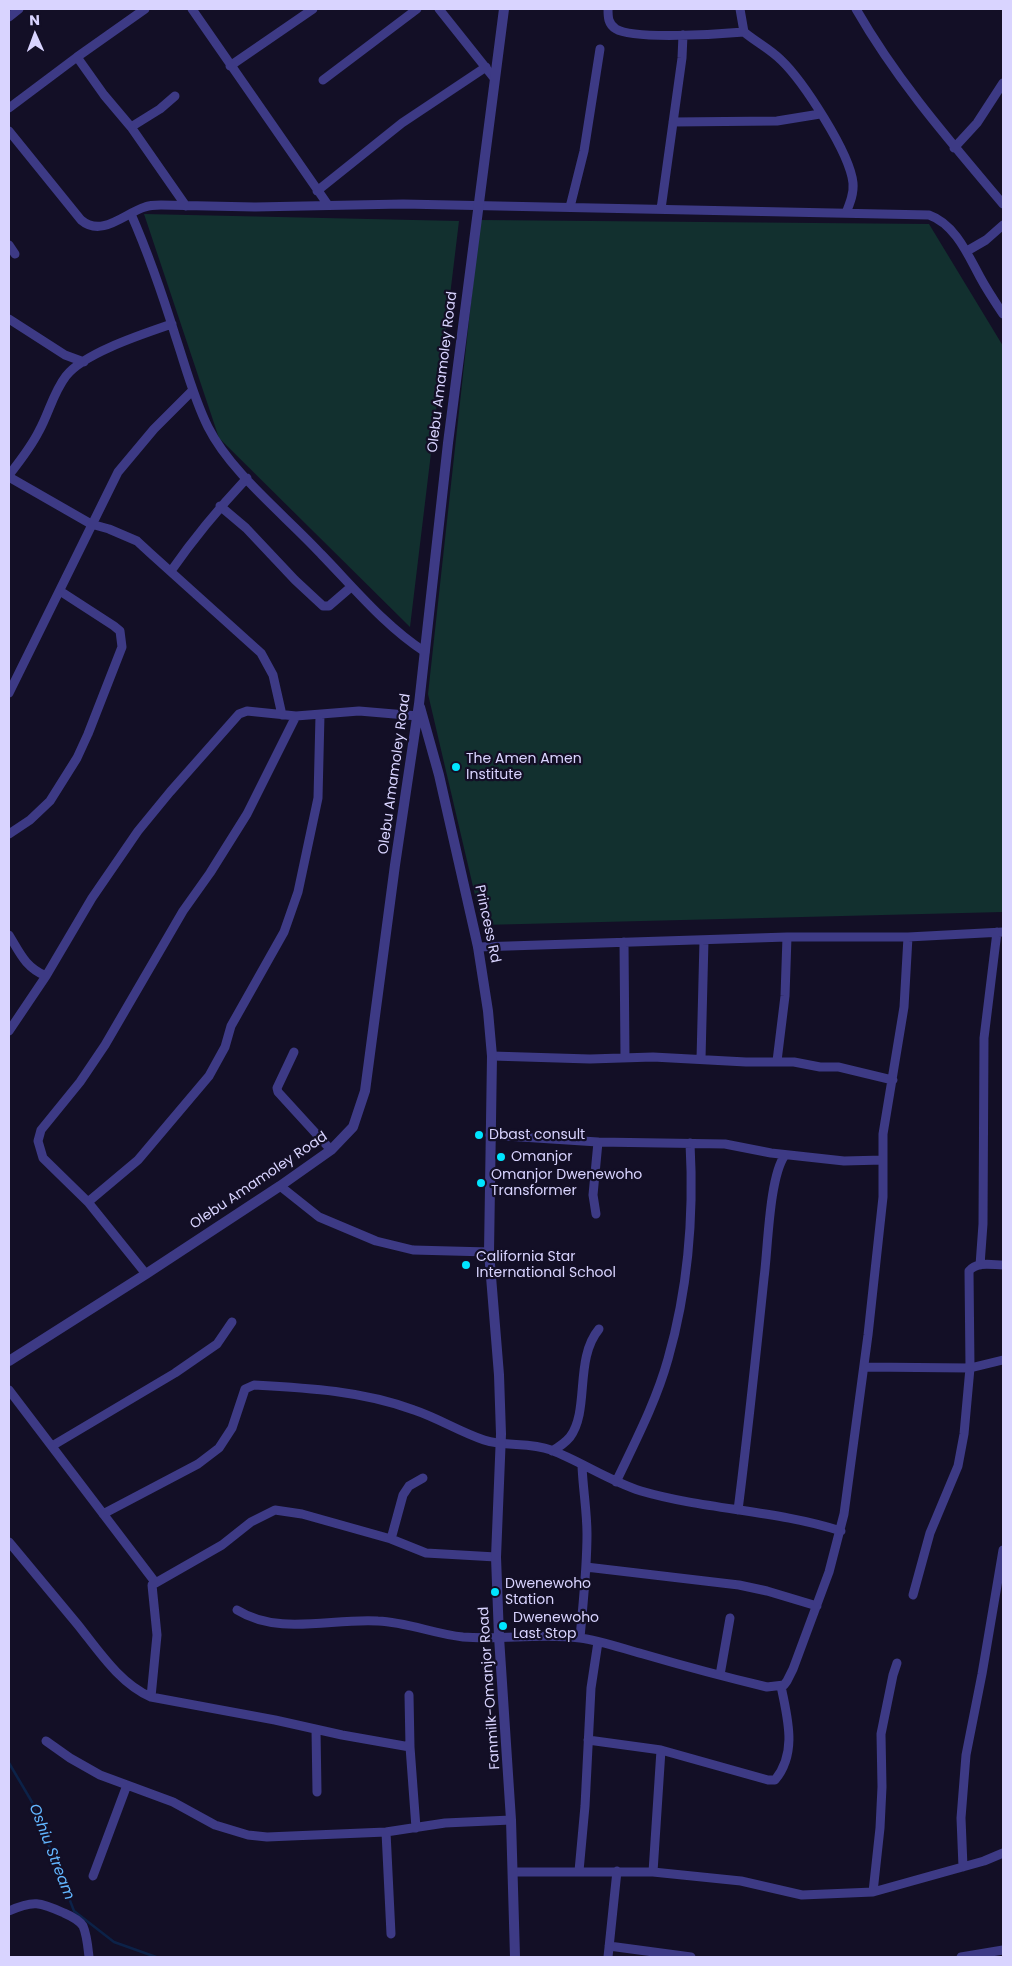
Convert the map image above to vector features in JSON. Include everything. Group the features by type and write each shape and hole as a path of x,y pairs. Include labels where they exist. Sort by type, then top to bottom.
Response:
{"street":[{"path":"9,17 19,9"},
{"path":"9,108 145,9"},
{"path":"192,9 328,205"},
{"path":"230,66 312,9"},
{"path":"323,80 417,9"},
{"path":"439,9 494,78"},
{"name":"Olebu Amamoley Road","path":"9,1361 280,1186 331,1150 353,1127 365,1091 395,864 418,716 448,443 504,9"},
{"path":"608,9 610,24 622,32 684,35 744,32 782,60 820,114 841,148 849,166 853,189 846,213"},
{"path":"740,9 744,32"},
{"path":"856,9 879,47 918,102 954,148 1003,204"},
{"path":"661,209 684,35"},
{"path":"570,207 584,152 600,49"},
{"path":"77,57 104,95 131,127 186,206"},
{"path":"317,191 402,123 486,67"},
{"path":"954,148 977,123 1003,83"},
{"path":"131,127 160,109 174,96"},
{"path":"673,122 777,121 820,114"},
{"path":"9,130 76,215 86,224 97,227 105,226 148,206 255,207 402,204 929,215 942,221 967,251 1003,314"},
{"path":"131,214 156,275 193,390 208,427 216,441 246,478 322,554 351,587 402,637 425,652"},
{"path":"967,251 986,240 1003,225"},
{"path":"9,245 15,254"},
{"path":"9,319 65,355 84,362"},
{"path":"172,324 128,340 84,362 67,374 56,391 39,432 9,476 91,524 109,529 137,541 261,653 273,675 282,715"},
{"path":"9,693 118,472 154,428 193,390"},
{"path":"171,571 220,506 246,478"},
{"path":"220,506 246,528 295,580 323,606 329,606 351,587"},
{"path":"9,834 30,820 50,801 77,758 122,647 120,631 60,591"},
{"name":"Princess Rd","path":"419,704 440,776 478,946 487,1002 492,1056 489,1252"},
{"path":"9,1031 46,976 92,898 138,831 239,714 247,711 296,716 359,711 418,716"},
{"path":"88,1202 138,1160 208,1076 225,1047 231,1026 284,932 298,892 318,798 320,715"},
{"path":"146,1274 88,1202 43,1158 38,1141 41,1130 80,1082 105,1045 183,911 210,873 247,814 296,716"},
{"path":"478,946 787,937 908,937 1000,932 984,1038 984,1224 980,1264"},
{"path":"9,935 26,963 34,971 46,976"},
{"path":"777,1061 785,996 787,937"},
{"path":"237,1610 259,1621 284,1624 377,1621 398,1623 463,1636 580,1638 767,1687 780,1686 787,1681 794,1669 817,1606 841,1531 848,1496 883,1197 883,1134 904,1007 908,937"},
{"path":"701,1059 704,940"},
{"path":"624,942 624,1058"},
{"path":"294,1052 277,1088 278,1092 331,1150"},
{"path":"492,1056 794,1062 820,1067 839,1067 893,1080"},
{"path":"490,1135 598,1142 725,1144 784,1155 844,1161 883,1160"},
{"path":"596,1214 593,1195 598,1142"},
{"path":"616,1482 658,1391 683,1298 692,1186 690,1143"},
{"path":"738,1510 752,1402 771,1212 778,1167 784,1155"},
{"path":"280,1186 319,1217 376,1241 413,1250 489,1252"},
{"name":"Fanmilk-Omanjor Road","path":"489,1252 499,1375 501,1444 496,1557 499,1637 512,1820 516,1957"},
{"path":"913,1595 930,1533 958,1466 967,1416 970,1368 969,1271 972,1267 980,1264 1003,1265"},
{"path":"52,1446 175,1373 217,1344 232,1322"},
{"path":"552,1451 564,1444 570,1437 577,1422 586,1359 591,1338 599,1329"},
{"path":"864,1368 970,1368 1003,1360"},
{"path":"103,1514 198,1464 218,1448 232,1428 245,1389 254,1385 318,1389 368,1396 416,1410 473,1436 501,1444 540,1447 552,1451 616,1482 640,1490 692,1503 816,1523 841,1531"},
{"path":"9,1390 155,1582"},
{"path":"580,1638 587,1533 582,1466"},
{"path":"391,1539 403,1495 409,1486 423,1478"},
{"path":"151,1697 157,1635 151,1587 155,1582 222,1545 251,1522 275,1510 302,1514 391,1539 426,1553 496,1557"},
{"path":"9,1542 119,1673 141,1693 151,1697 410,1747"},
{"path":"963,1867 961,1818 966,1755 986,1656 996,1582 1003,1550"},
{"path":"586,1567 739,1585 817,1606"},
{"path":"720,1675 730,1618"},
{"path":"579,1871 585,1806 592,1680 598,1642"},
{"path":"873,1892 880,1828 882,1787 880,1734 897,1663"},
{"path":"588,1740 661,1750 768,1780 775,1780 780,1774 788,1752 790,1738 780,1686"},
{"path":"409,1695 410,1747 416,1828"},
{"path":"316,1730 317,1792"},
{"path":"46,1741 78,1763 100,1775 173,1802 215,1825 248,1835 275,1837 386,1832 481,1820 512,1820"},
{"path":"653,1872 661,1750"},
{"path":"93,1876 127,1785"},
{"path":"386,1832 391,1934"},
{"path":"513,1872 653,1872 741,1881 802,1895 873,1892 1003,1854"},
{"path":"608,1957 617,1871"},
{"path":"9,1910 23,1904 38,1902 49,1905 71,1916 83,1927 89,1957"},
{"path":"609,1946 691,1957"},
{"path":"961,1957 1003,1950"}],"green space":[{"path":"144,214 459,221 410,627 219,438"},
{"path":"480,220 929,224 1003,346 1003,912 482,925 428,694"}],"waterway":[{"name":"Oshiu Stream","path":"9,1763 32,1802 74,1911 114,1942 156,1957"}],"place":[{"name":"The Amen Amen Institute","path":"456,767"},
{"name":"Dbast consult","path":"479,1135"},
{"name":"Omanjor","path":"501,1157"},
{"name":"Omanjor Dwenewoho Transformer","path":"481,1183"},
{"name":"California Star International School","path":"466,1265"},
{"name":"Dwenewoho Station","path":"495,1592"},
{"name":"Dwenewoho Last Stop","path":"503,1626"}]}
